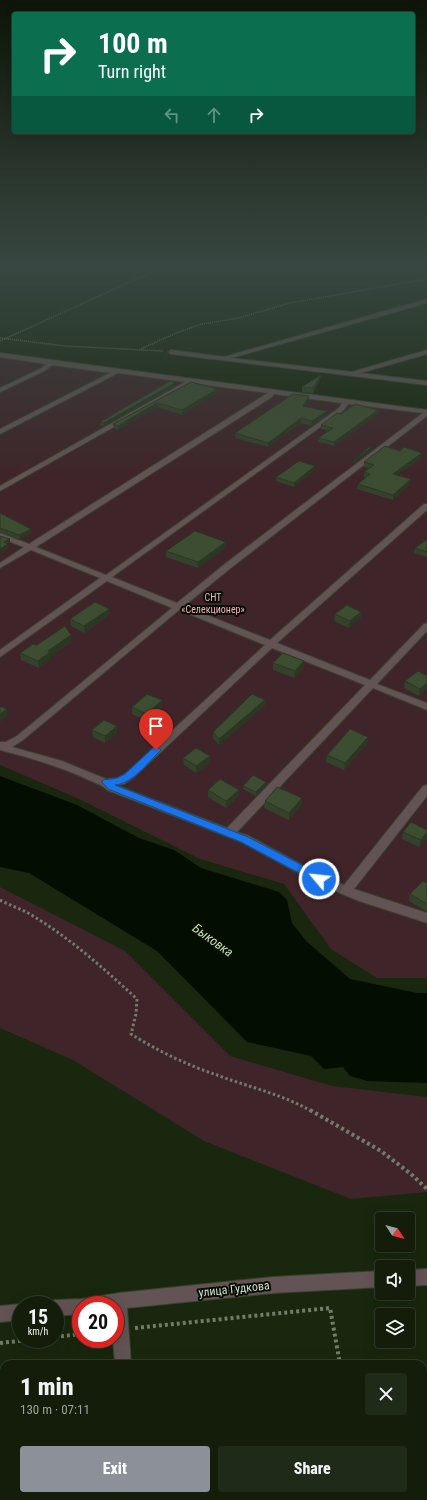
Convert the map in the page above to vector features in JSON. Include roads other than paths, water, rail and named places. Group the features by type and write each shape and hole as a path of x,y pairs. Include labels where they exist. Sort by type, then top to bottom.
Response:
{"street":[{"path":"224,358 302,336"},
{"path":"171,352 427,383"},
{"path":"349,374 427,352"},
{"path":"0,355 116,372 427,413"},
{"path":"0,390 44,369 51,363"},
{"path":"0,432 116,372"},
{"path":"0,489 190,382"},
{"path":"0,566 29,546 270,396 272,392"},
{"path":"0,654 342,409 346,402"},
{"path":"0,746 8,745 20,738 229,565 427,413"},
{"path":"106,782 120,781 128,776 270,645 427,506"},
{"path":"0,535 427,707"},
{"path":"229,833 427,626"},
{"path":"0,746 43,758 106,782 111,787 245,839 319,879 346,891 363,898 427,918"},
{"path":"346,891 427,789"},
{"path":"415,1278 427,1277"},
{"name":"улица Гудкова","path":"124,1300 273,1285 375,1279"},
{"path":"0,1314 12,1313"},
{"path":"122,1348 123,1360"}],"water":[{"name":"Быковка","path":"0,776 77,805 139,838 174,850 201,868 279,892 287,900 292,923 306,941 350,979 417,993 427,993 427,1083 367,1081 350,1076 343,1067 324,1069 311,1056 247,1042 157,951 29,873 0,867"}],"park label":[{"name":"СНТ «Селекционер»","path":"213,602"}]}
